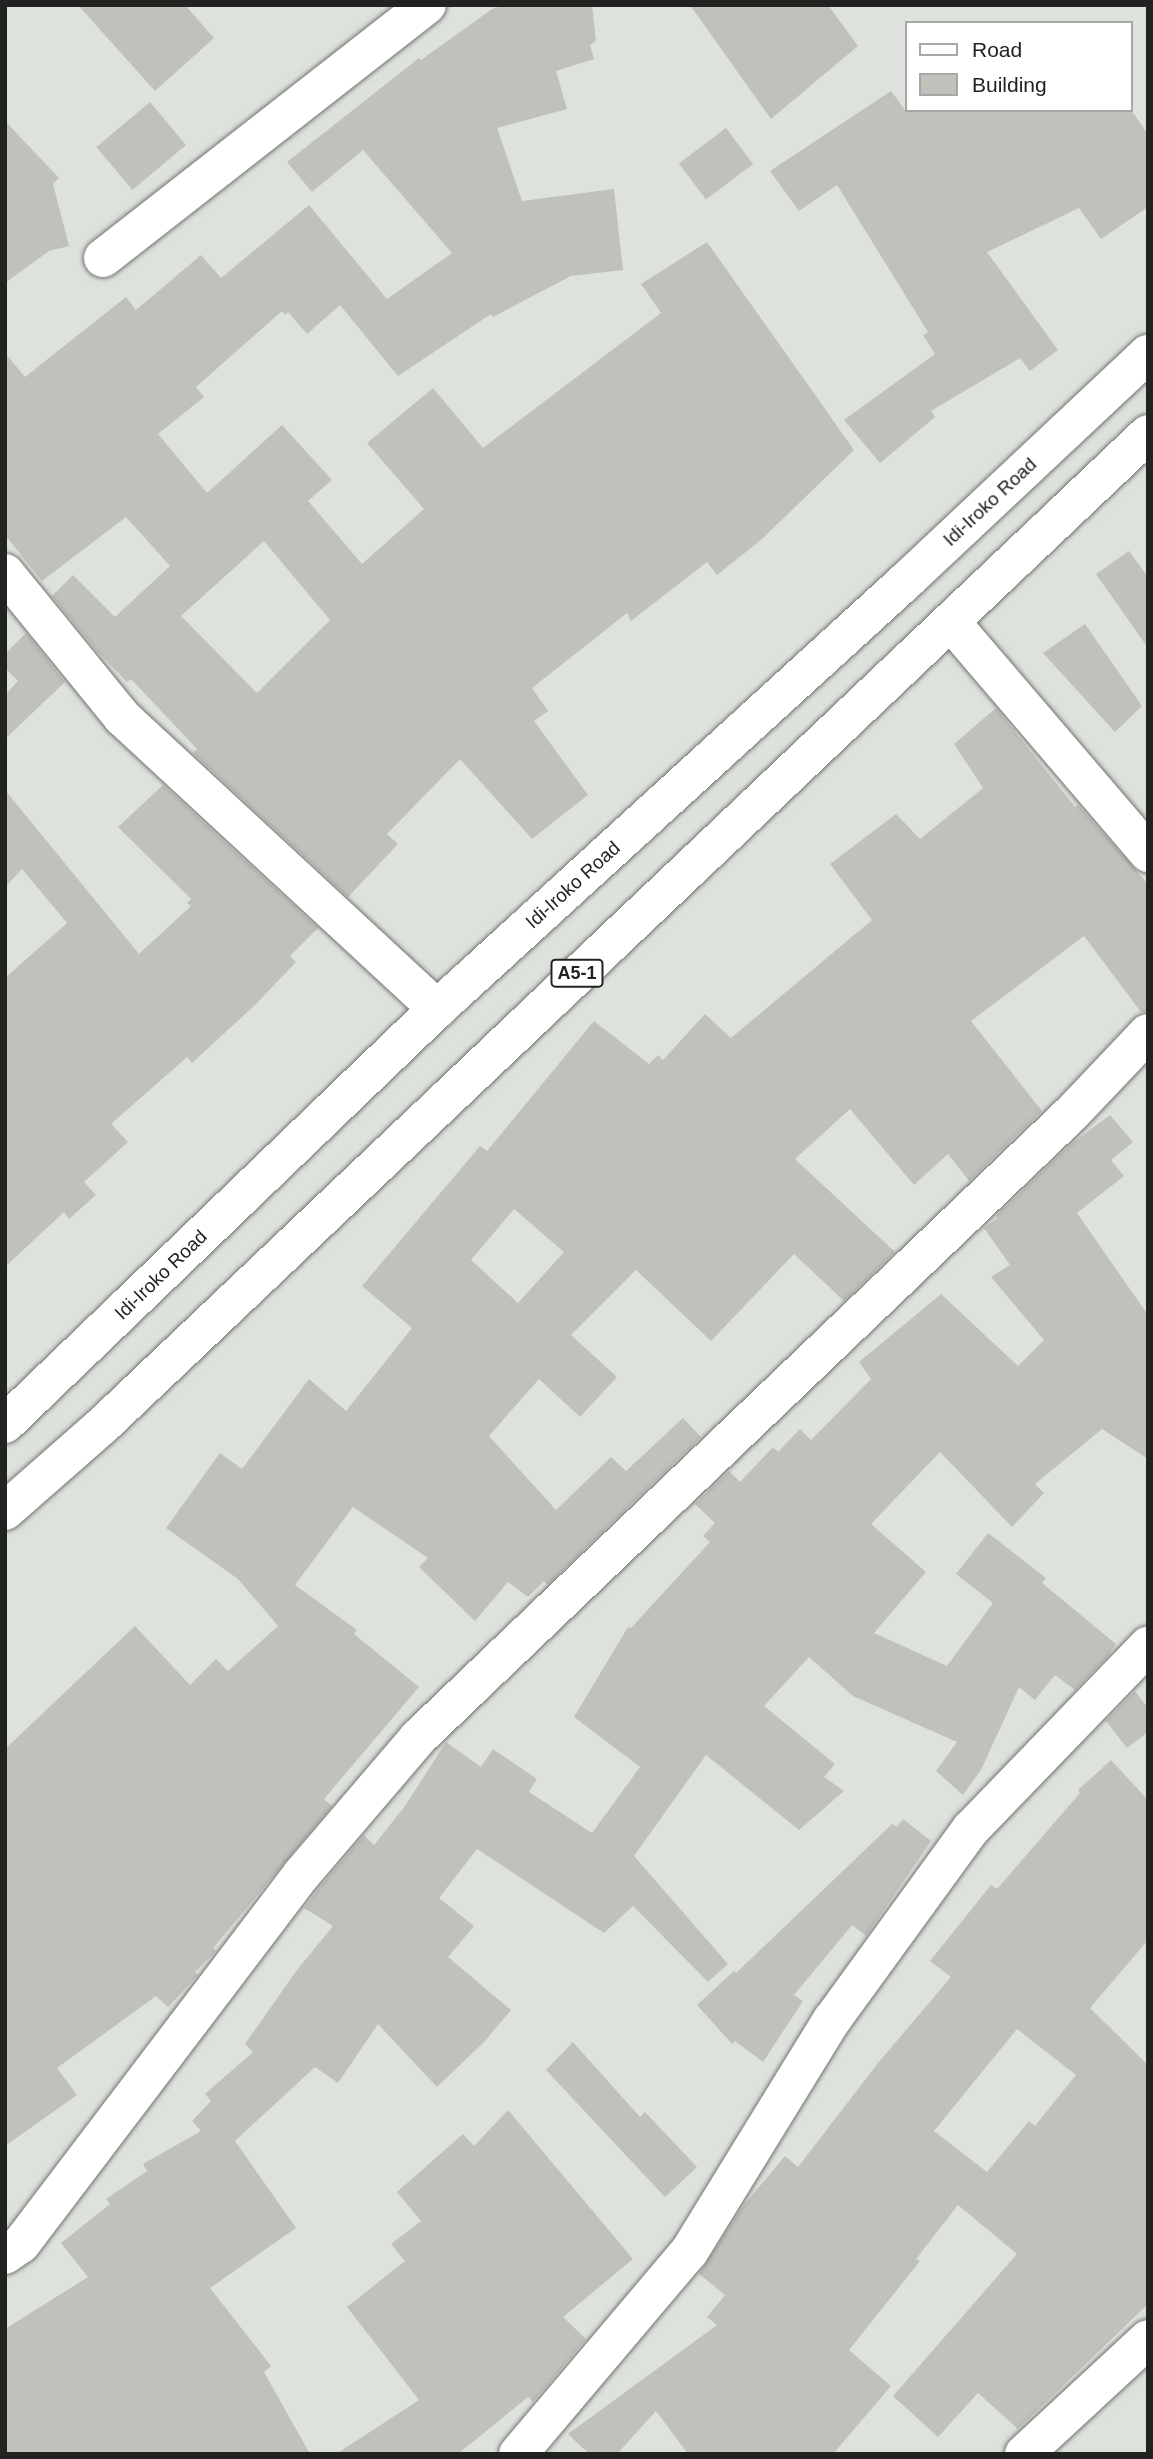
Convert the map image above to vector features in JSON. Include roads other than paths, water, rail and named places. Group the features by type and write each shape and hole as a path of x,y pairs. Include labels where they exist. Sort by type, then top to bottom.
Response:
{"main road":[{"path":"103,258 427,5"},
{"name":"Idi-Iroko Road","path":"5,1424 438,1009 908,579 1148,354"},
{"name":"A5-1","path":"5,1511 103,1425 1148,434"},
{"path":"5,573 122,717 438,1009"},
{"path":"951,622 1148,853"},
{"path":"5,2255 21,2244 302,1874 419,1737 1072,1113 1148,1033"},
{"path":"518,2454 689,2252 831,2020 971,1829 1148,1646"},
{"path":"1024,2454 1148,2339"}]}
